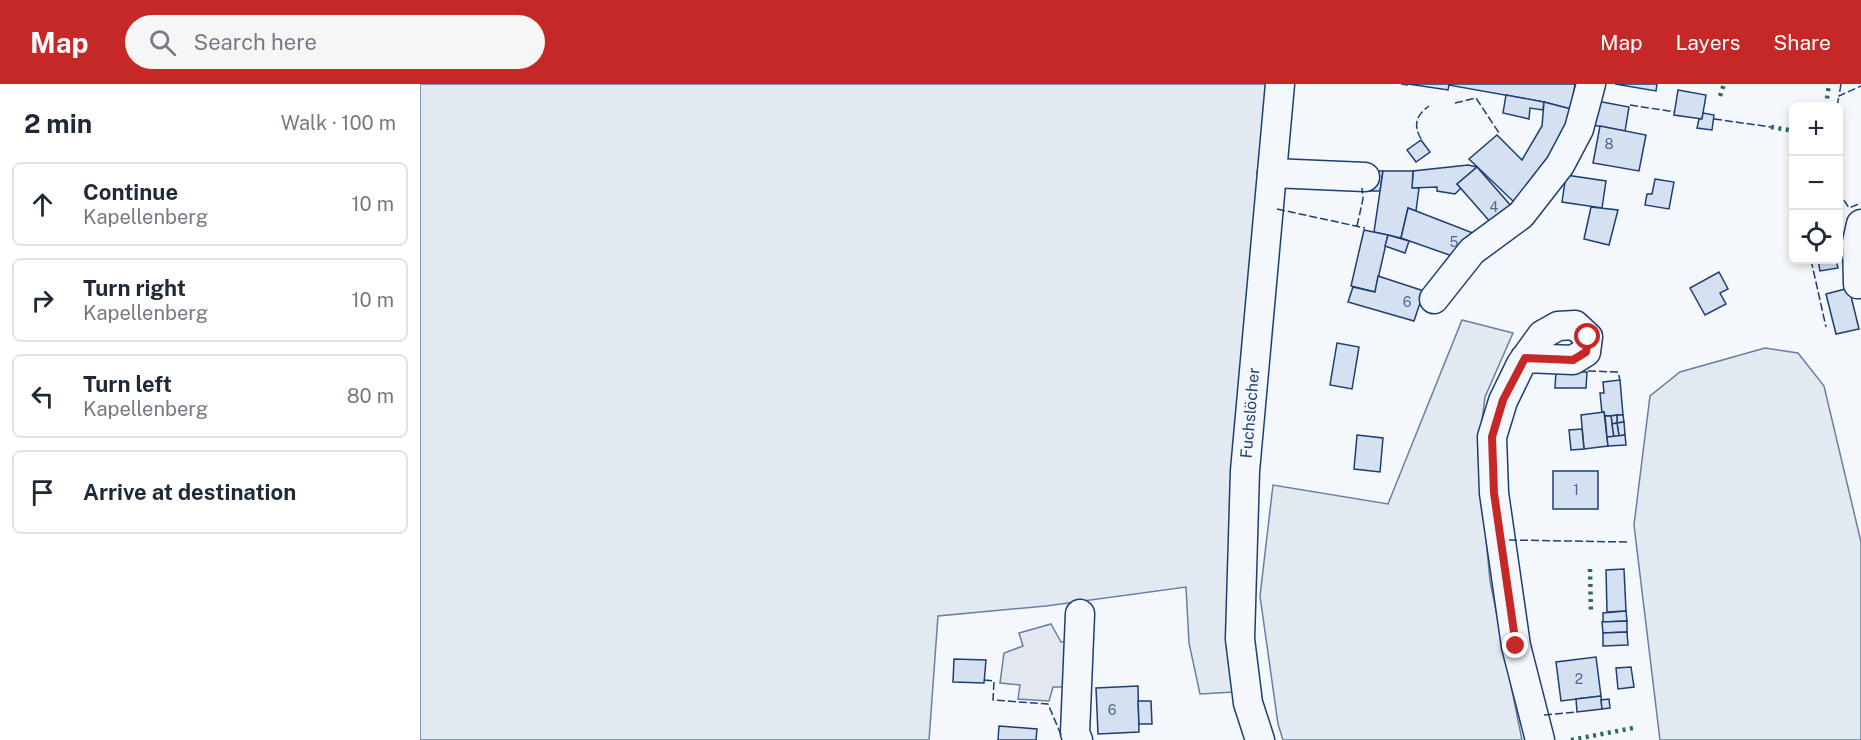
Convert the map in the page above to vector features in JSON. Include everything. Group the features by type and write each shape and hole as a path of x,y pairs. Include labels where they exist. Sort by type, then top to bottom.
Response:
{"street":[{"name":"Fuchslöcher","path":"1260,740 1248,703 1240,639 1245,471 1280,84"},
{"path":"1434,299 1472,251 1521,215 1560,165 1579,129 1592,84"},
{"path":"1272,173 1365,177"},
{"path":"1858,284 1857,242 1861,224"},
{"path":"1525,358 1503,400 1492,437 1494,482 1516,646 1540,740"},
{"path":"1078,740 1075,733 1080,614"}],"shaded area":[{"path":"420,84 1266,84 1234,692 1200,694 1189,643 1186,587 1046,606 938,616 929,740 420,740"},
{"path":"1462,320 1513,333 1485,397 1478,452 1490,581 1522,740 1283,740 1278,724 1260,596 1273,485 1388,504"},
{"path":"1765,348 1798,353 1824,386 1861,542 1861,740 1660,740 1634,525 1650,396 1680,372"},
{"path":"1051,624 1061,642 1069,641 1065,687 1053,687 1049,701 1018,699 1020,685 1000,683 1004,653 1023,646 1019,633"}],"building":[{"path":"1408,84 1575,84 1571,109 1449,85 1448,90"},
{"path":"1615,84 1657,84 1656,91"},
{"path":"1678,90 1706,95 1702,119 1674,115"},
{"path":"1506,95 1544,102 1543,110 1530,108 1529,119 1503,113"},
{"path":"1597,101 1629,107 1625,131 1592,125"},
{"path":"1544,102 1571,109 1566,137 1515,203 1469,159 1497,135 1522,160 1542,126"},
{"path":"1703,113 1714,115 1712,130 1697,128"},
{"path":"1600,126 1646,135 1639,171 1593,163"},
{"path":"1421,140 1430,152 1416,162 1407,150"},
{"path":"1468,165 1477,167 1457,184 1461,188 1455,194 1437,191 1437,187 1412,188 1413,171"},
{"path":"1477,167 1512,207 1492,224 1457,184"},
{"path":"1371,171 1383,171 1380,191 1369,191"},
{"path":"1383,171 1413,171 1412,188 1419,188 1416,211 1408,208 1401,238 1374,232"},
{"path":"1566,175 1606,181 1602,208 1562,202"},
{"path":"1655,179 1674,182 1669,209 1645,205 1647,194 1652,194"},
{"path":"1591,207 1618,210 1609,245 1584,239"},
{"path":"1408,208 1478,235 1455,257 1401,238"},
{"path":"1364,230 1388,235 1375,292 1351,286"},
{"path":"1388,235 1409,241 1405,253 1385,246"},
{"path":"1819,264 1837,264 1838,268 1820,271"},
{"path":"1719,272 1728,289 1720,293 1726,304 1705,315 1690,288"},
{"path":"1378,276 1424,291 1414,321 1348,302 1353,287 1375,292"},
{"path":"1849,288 1859,329 1836,334 1826,294"},
{"path":"1337,343 1359,347 1352,389 1330,385"},
{"path":"1556,371 1587,372 1586,388 1555,388"},
{"path":"1620,380 1623,415 1605,416 1604,412 1602,413 1600,393 1604,393 1603,382"},
{"path":"1604,412 1608,446 1584,449 1581,415"},
{"path":"1617,415 1623,415 1624,422 1617,423"},
{"path":"1617,415 1617,423 1612,424 1611,416"},
{"path":"1605,416 1611,416 1614,437 1607,437"},
{"path":"1624,422 1625,435 1619,436 1617,423"},
{"path":"1617,423 1619,436 1614,437 1612,424"},
{"path":"1582,429 1584,449 1571,450 1569,430"},
{"path":"1357,435 1383,438 1380,472 1354,469"},
{"path":"1625,435 1626,445 1608,446 1607,437"},
{"path":"1553,471 1598,471 1598,509 1553,509"},
{"path":"1624,569 1626,611 1607,612 1606,570"},
{"path":"1626,611 1627,621 1603,622 1603,613"},
{"path":"1627,621 1627,632 1603,633 1602,622"},
{"path":"1627,632 1628,645 1603,646 1603,633"},
{"path":"1596,657 1601,696 1561,701 1556,662"},
{"path":"954,659 986,660 984,683 953,682"},
{"path":"1631,667 1634,687 1618,689 1616,668"},
{"path":"1138,686 1139,732 1098,734 1096,688"},
{"path":"1601,696 1602,709 1577,712 1576,699"},
{"path":"1609,699 1610,708 1602,709 1601,700"},
{"path":"1138,701 1151,701 1152,724 1139,724"},
{"path":"999,726 1037,729 1036,740 998,740"}],"hedge":[{"path":"1720,96 1724,84"},
{"path":"1827,102 1829,84"},
{"path":"1771,127 1789,130"},
{"path":"1590,569 1591,613"},
{"path":"1571,740 1633,728"}],"fence":[{"path":"1401,84 1408,85"},
{"path":"1841,84 1839,96 1861,86"},
{"path":"1838,102 1839,96"},
{"path":"1455,103 1476,98 1499,133"},
{"path":"1630,105 1675,112"},
{"path":"1421,139 1417,121 1421,113 1429,106"},
{"path":"1714,119 1771,127"},
{"path":"1357,226 1363,199 1362,188"},
{"path":"1843,199 1849,208 1861,203"},
{"path":"1277,209 1365,228"},
{"path":"1812,264 1826,327"},
{"path":"1588,371 1618,372 1620,380"},
{"path":"1509,540 1627,542"},
{"path":"984,680 994,681 993,700 1048,704 1062,737"},
{"path":"1544,715 1577,712"}],"route":[{"path":"1516,646 1494,493 1492,437 1503,400 1525,358 1573,360 1586,352 1588,337"}]}
